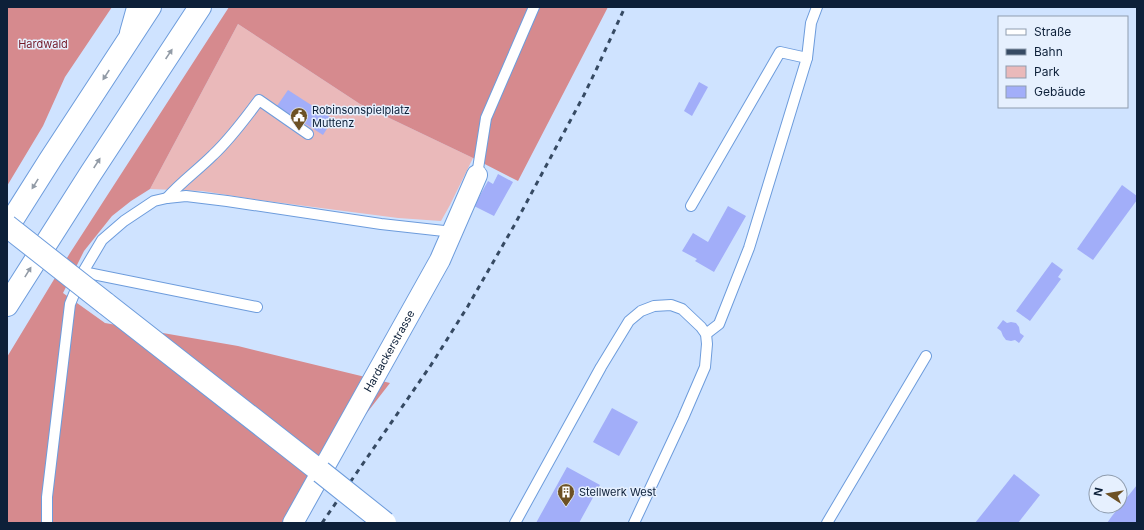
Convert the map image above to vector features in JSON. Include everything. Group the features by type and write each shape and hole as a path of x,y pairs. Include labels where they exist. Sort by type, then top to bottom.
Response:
{"main road":[{"path":"150,7 7,227 385,523"},
{"path":"7,305 86,180 200,7"}],"street":[{"name":"Hardackerstrasse","path":"293,523 440,260 477,175"}],"lane":[{"path":"119,54 132,7"},
{"path":"477,175 486,118 534,7"},
{"path":"706,334 719,324 749,248 807,58 811,23 817,7"},
{"path":"691,206 780,52 807,58"},
{"path":"167,198 214,154 246,118 259,100 308,134"},
{"path":"47,523 47,497 70,304 83,272 102,240 119,226 154,201 186,196 381,224 453,232"},
{"path":"83,272 257,307"},
{"path":"514,523 601,366 629,321 641,311 654,306 671,305 682,309 701,327 706,334 707,344 705,367 634,523"},
{"path":"827,523 926,356"}],"green space":[{"name":"Hardwald","path":"7,7 112,7 65,77 43,126 7,186"},
{"path":"229,7 608,7 518,181 360,104 238,24 150,189 131,201 112,216 84,251 63,293 105,323 238,346 390,383 321,472 293,523 7,523 7,357 70,253"},
{"name":"Robinsonspielplatz Muttenz","path":"238,24 360,104 473,158 441,221 398,218 202,191 150,189"}],"building":[{"path":"699,82 708,87 692,116 684,111"},
{"path":"288,90 333,119 323,135 277,106"},
{"path":"498,174 513,182 494,216 474,206 488,181 493,184"},
{"path":"1122,185 1137,196 1137,200 1093,260 1077,249"},
{"path":"728,206 746,216 714,272 695,261 697,259 682,251 693,233 708,242"},
{"path":"1052,262 1063,270 1058,277 1061,279 1030,321 1016,311"},
{"path":"1003,320 1007,323 1016,323 1019,327 1020,333 1024,336 1019,343 1015,340 1006,340 1001,331 997,328"},
{"path":"612,408 638,422 619,456 593,442"},
{"name":"Stellwerk West","path":"567,467 600,485 579,523 536,523"},
{"path":"1014,474 1040,495 1018,523 975,523"},
{"path":"1137,485 1137,523 1107,523 1114,514 1128,514 1128,496"}],"railway":[{"path":"322,523 431,365 468,306 515,224 584,95 625,7"}],"place":[{"name":"Robinsonspielplatz Muttenz","path":"299,131"},
{"name":"Stellwerk West","path":"566,507"}]}
